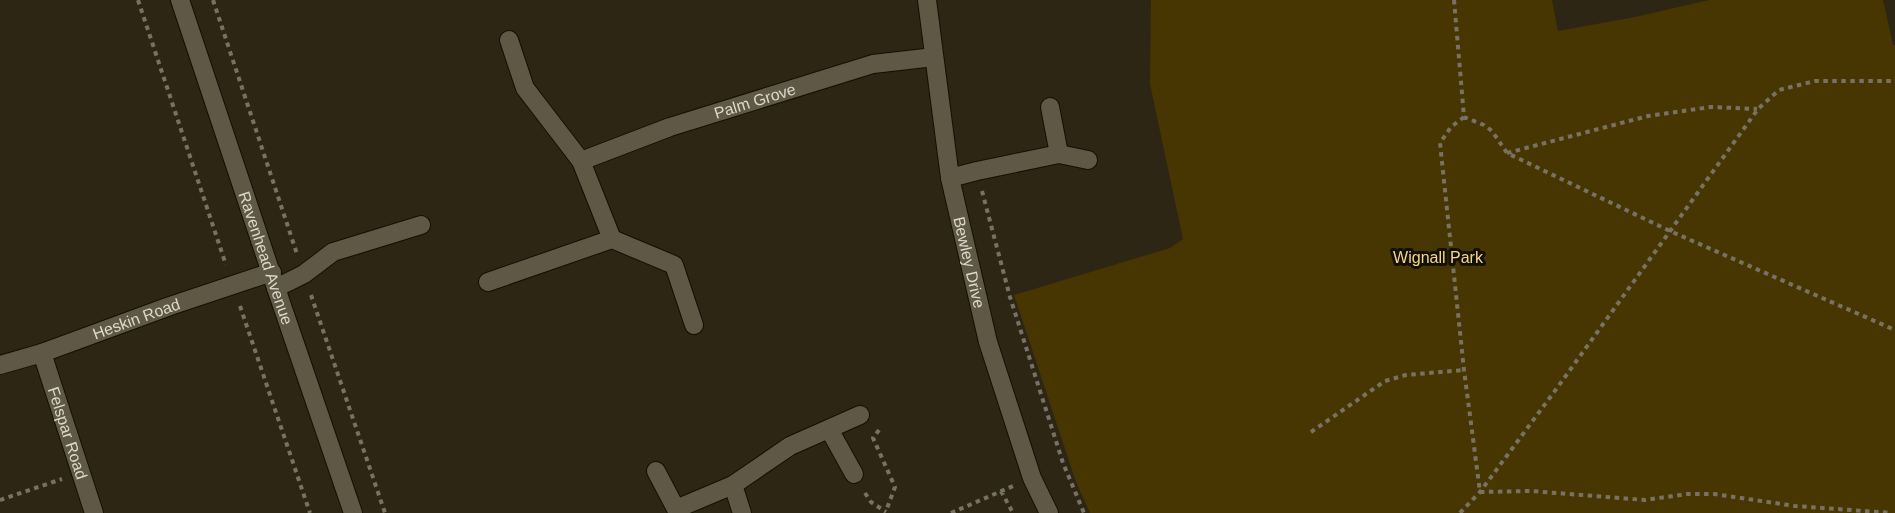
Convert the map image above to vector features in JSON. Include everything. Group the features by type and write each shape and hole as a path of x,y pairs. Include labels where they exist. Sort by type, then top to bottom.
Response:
{"street":[{"name":"Ravenhead Avenue","path":"180,0 353,513"},
{"name":"Bewley Drive","path":"927,0 950,178 988,342 1032,478 1049,513"},
{"path":"509,40 525,88 581,161 612,239"},
{"name":"Palm Grove","path":"581,161 670,127 873,64 934,57"},
{"path":"1050,107 1059,154"},
{"path":"950,178 1059,154 1088,160"},
{"name":"Heskin Road","path":"0,365 233,286 304,274 333,252 421,225"},
{"path":"488,282 612,239 674,265 694,325"},
{"name":"Felspar Road","path":"42,352 94,513"},
{"path":"656,471 676,509 733,485 790,446 860,415"},
{"path":"829,429 854,474"},
{"path":"733,485 742,513"}],"path":[{"path":"138,0 310,513"},
{"path":"1454,0 1464,117"},
{"path":"1460,513 1480,492 1758,109 1779,90 1815,81 1895,81"},
{"path":"1507,153 1648,116 1711,107 1758,109"},
{"path":"1464,117 1484,124 1492,131 1507,153 1670,231 1895,330"},
{"path":"1464,117 1451,127 1440,143 1464,370 1480,492"},
{"path":"977,171 1013,308 1062,463 1084,513"},
{"path":"1311,432 1385,381 1406,375 1464,370"},
{"path":"854,474 871,502 886,512 895,487 873,438 884,423"},
{"path":"0,500 81,473"},
{"path":"951,513 1032,478"},
{"path":"1480,492 1531,490 1645,500 1687,494 1714,494 1795,506 1892,513"},
{"path":"1001,491 1013,513"}],"green space":[{"name":"Wignall Park","path":"1151,0 1552,0 1558,31 1709,0 1883,0 1893,45 1895,45 1895,513 1090,513 1076,482 1014,295 1170,248 1183,239 1150,84"}]}
